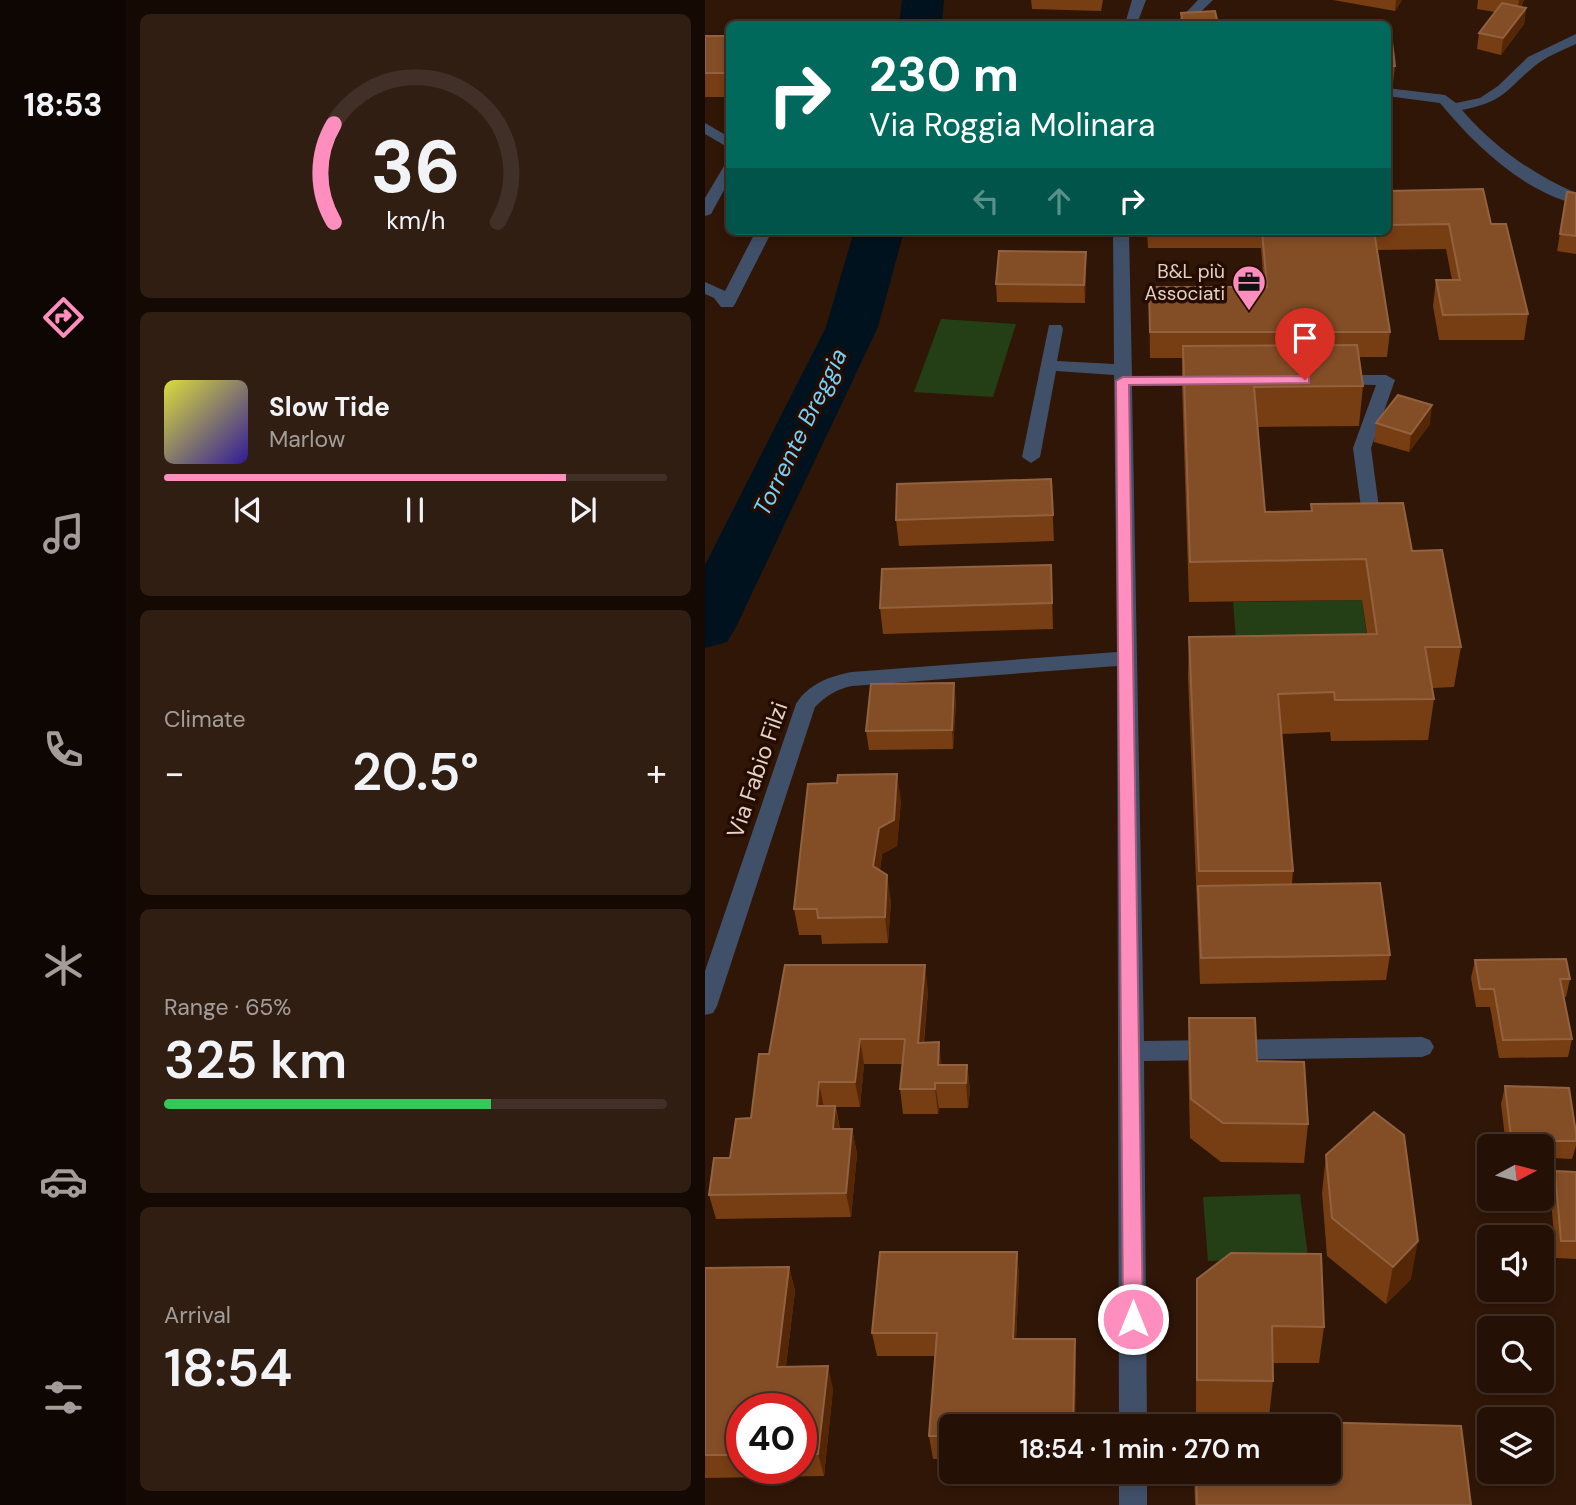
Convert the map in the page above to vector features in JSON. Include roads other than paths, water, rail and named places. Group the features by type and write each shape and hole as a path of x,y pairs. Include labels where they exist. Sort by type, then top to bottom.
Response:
{"street":[{"path":"1132,21 1139,0"},
{"path":"1184,21 1206,0"},
{"path":"1452,108 1485,101 1503,89 1533,60 1576,38"},
{"path":"1391,92 1445,99 1483,144 1547,187 1576,199"},
{"path":"705,126 726,127"},
{"path":"705,126 726,142"},
{"path":"705,211 726,174"},
{"path":"705,286 727,284 743,275 762,235"},
{"path":"1121,235 1132,1051 1133,1414"},
{"path":"1031,457 1055,329"},
{"path":"1049,366 1123,376 1224,381"},
{"path":"1318,380 1386,380 1362,448 1373,530"},
{"name":"Via Fabio Filzi","path":"705,1006 806,704 819,689 836,681 852,679 1127,658"},
{"path":"1132,1051 1422,1047"},
{"path":"1133,1484 1133,1505"}],"waterway":[{"name":"Torrente Breggia","path":"920,21 923,0"},
{"name":"Torrente Breggia","path":"705,627 852,327 878,235"}],"place":[{"name":"B&L più Associati","path":"1249,312"}]}
